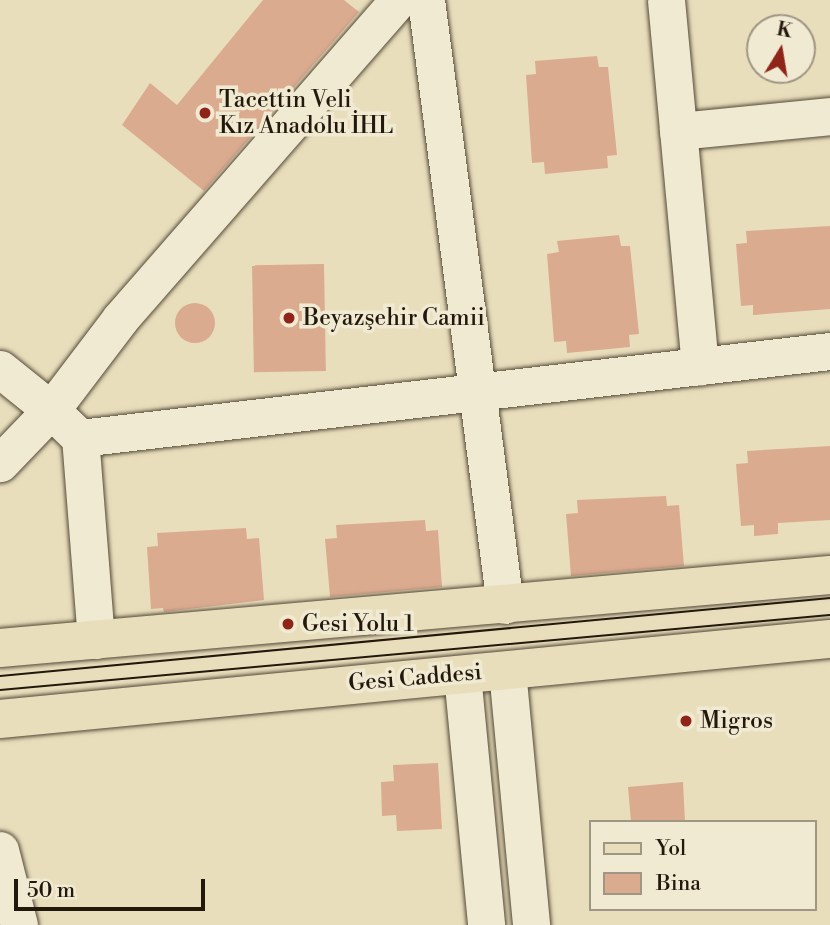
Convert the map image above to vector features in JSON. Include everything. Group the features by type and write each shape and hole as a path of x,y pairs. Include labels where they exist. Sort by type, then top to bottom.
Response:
{"main road":[{"path":"0,648 830,575"},
{"name":"Gesi Caddesi","path":"0,719 829,639"}],"street":[{"path":"0,463 51,410 120,319 398,0"},
{"path":"426,0 505,605"},
{"path":"666,0 700,366"},
{"path":"678,131 830,116"},
{"path":"80,438 830,351"},
{"path":"0,369 51,410 80,438 96,640"},
{"path":"506,670 531,925"},
{"path":"462,674 486,925"},
{"path":"0,850 19,925"}],"building":[{"path":"263,0 344,0 359,12 204,191 122,125 150,83 177,105"},
{"path":"597,56 599,67 608,67 617,155 607,156 608,168 545,174 544,162 532,163 526,75 536,74 535,61"},
{"path":"830,226 830,309 753,315 753,305 741,306 736,244 747,243 746,231"},
{"path":"619,235 621,246 630,246 639,334 629,335 630,347 567,353 566,341 554,342 547,254 559,252 557,241"},
{"name":"Beyazşehir Camii","path":"324,264 326,371 254,372 252,265"},
{"path":"195,303 209,309 215,323 209,337 195,343 181,337 175,323 181,309"},
{"path":"830,446 830,520 778,523 778,534 754,536 754,525 741,526 736,464 748,463 747,451"},
{"path":"666,496 667,506 679,505 684,566 571,576 566,514 578,513 577,500"},
{"path":"425,520 426,531 438,530 442,587 330,597 325,539 337,538 336,525"},
{"path":"246,528 247,539 259,538 264,600 164,612 163,608 151,609 147,547 158,546 157,533"},
{"path":"438,763 442,829 397,831 396,815 382,816 381,782 394,781 393,765"},
{"path":"683,782 685,820 631,820 628,787"}],"tram line":[{"path":"0,676 830,598"},
{"path":"0,690 830,615"}],"place":[{"name":"Tacettin Veli Kız Anadolu İHL","path":"205,113"},
{"name":"Beyazşehir Camii","path":"289,318"},
{"name":"Gesi Yolu 1","path":"288,624"},
{"name":"Migros","path":"686,721"}]}
